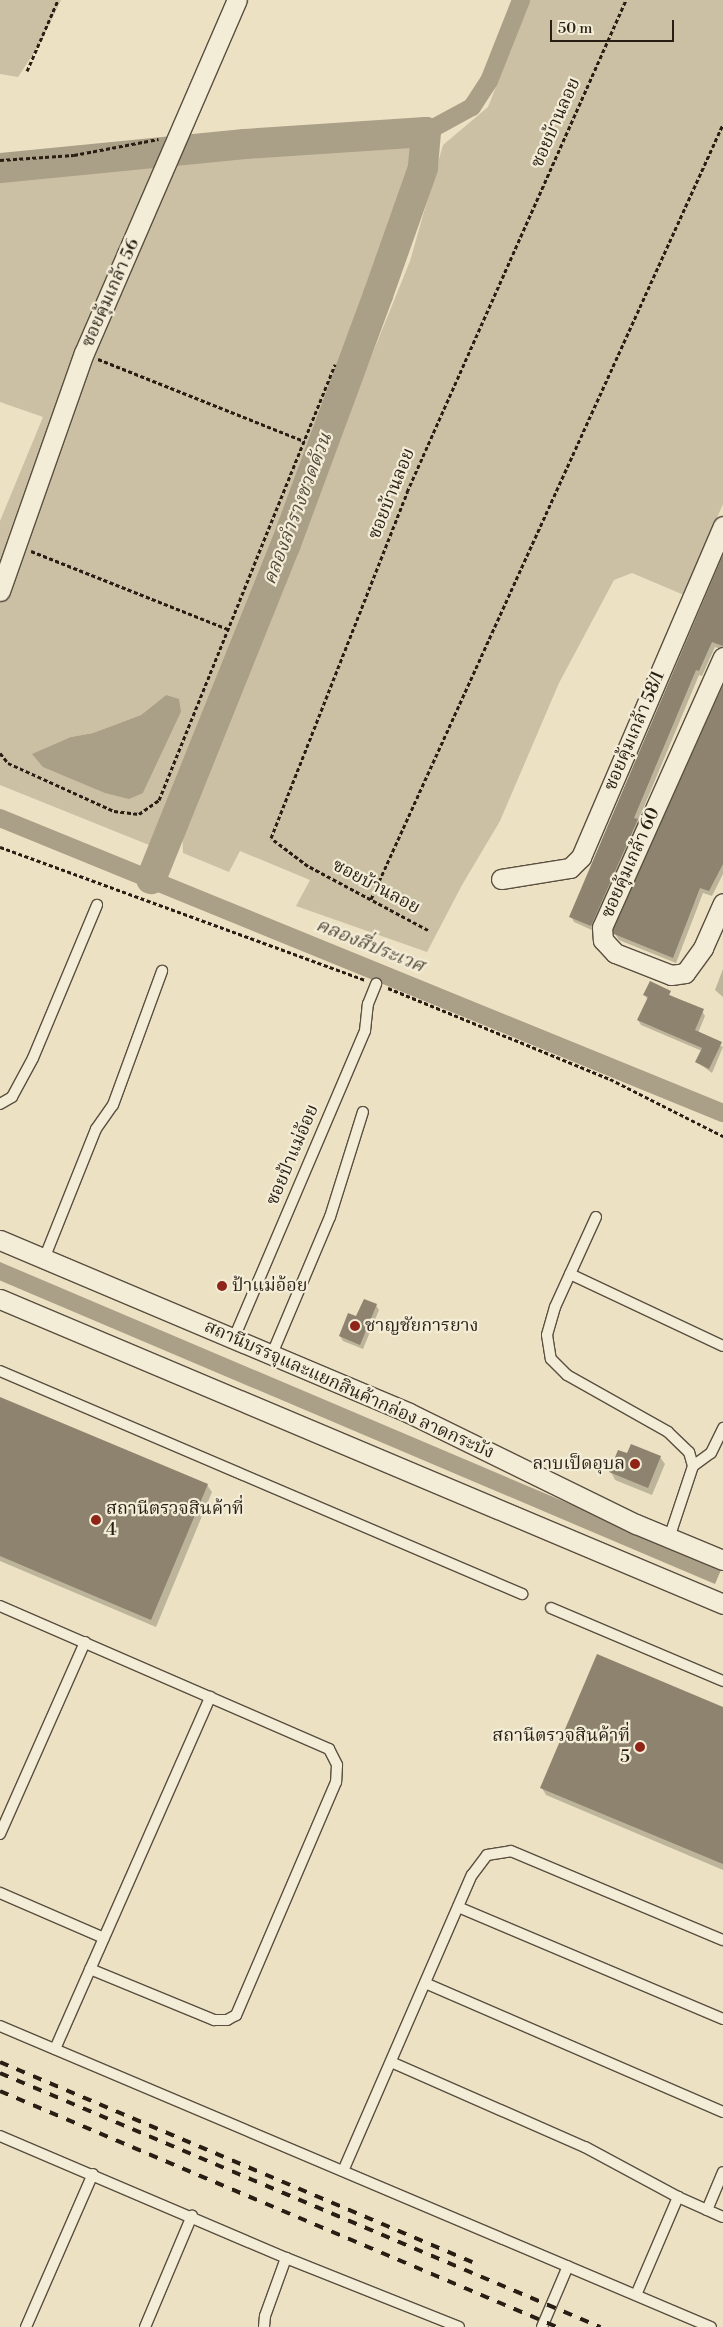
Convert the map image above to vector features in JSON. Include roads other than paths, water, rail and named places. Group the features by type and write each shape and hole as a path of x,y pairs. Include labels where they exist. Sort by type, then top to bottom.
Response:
{"street":[{"name":"ซอยคุ้มเกล้า 56","path":"0,591 84,353 178,142 237,0"},
{"name":"ซอยคุ้มเกล้า 58/1","path":"501,879 570,868 581,857 723,526"},
{"name":"ซอยคุ้มเกล้า 60","path":"723,657 602,927 603,940 615,953 671,975 685,973 700,954 723,903"},
{"name":"สถานีบรรจุและแยกสินค้ากล่อง ลาดกระบัง","path":"0,1240 409,1413 669,1538 723,1560"},
{"path":"0,1299 723,1604"}],"lane":[{"path":"0,1104 12,1097 33,1058 97,905"},
{"path":"44,1259 96,1129 113,1105 162,971"},
{"name":"ซอยป้าแม่อ้อย","path":"234,1338 365,1031 368,1004 376,984"},
{"path":"272,1354 330,1217 363,1112"},
{"path":"596,1218 570,1274 547,1335 550,1358 567,1375 668,1432 688,1452 693,1466"},
{"path":"570,1274 723,1346"},
{"path":"0,1371 522,1594"},
{"path":"669,1538 693,1466 711,1453 723,1428"},
{"path":"0,1606 329,1749 338,1769 336,1782 239,2013 227,2020 214,2020 90,1969"},
{"path":"551,1608 723,1681"},
{"path":"0,1834 85,1642"},
{"path":"55,2049 210,1697"},
{"path":"342,2171 478,1864 493,1852 506,1850 723,1940"},
{"path":"0,1893 104,1938"},
{"path":"458,1907 723,2018"},
{"path":"425,1983 723,2112"},
{"path":"0,2026 711,2327"},
{"path":"391,2062 585,2147 678,2197 723,2217"},
{"path":"0,2136 192,2216 286,2258 459,2327"},
{"path":"707,2210 723,2172"},
{"path":"26,2327 93,2174"},
{"path":"636,2295 678,2197"},
{"path":"145,2327 192,2216"},
{"path":"264,2327 265,2316 286,2258"},
{"path":"542,2327 568,2266"}],"waterway":[{"name":"คลองลำรางชวดด้วน","path":"426,132 472,107 489,81 521,0"},
{"name":"คลองลำรางชวดด้วน","path":"0,168 245,144 426,132 423,168 378,295 285,546 151,879"},
{"name":"คลองสี่ประเวศ","path":"0,818 723,1113"}],"railway":[{"path":"0,2062 472,2262"},
{"path":"0,2073 600,2327"},
{"path":"0,2091 557,2327"}],"place":[{"name":"ป้าแม่อ้อย","path":"222,1286"},
{"name":"ชาญชัยการยาง","path":"355,1326"},
{"name":"ลาบเป็ดอุบล","path":"635,1464"},
{"name":"สถานีตรวจสินค้าที่ 4","path":"96,1520"},
{"name":"สถานีตรวจสินค้าที่ 5","path":"640,1747"}]}
